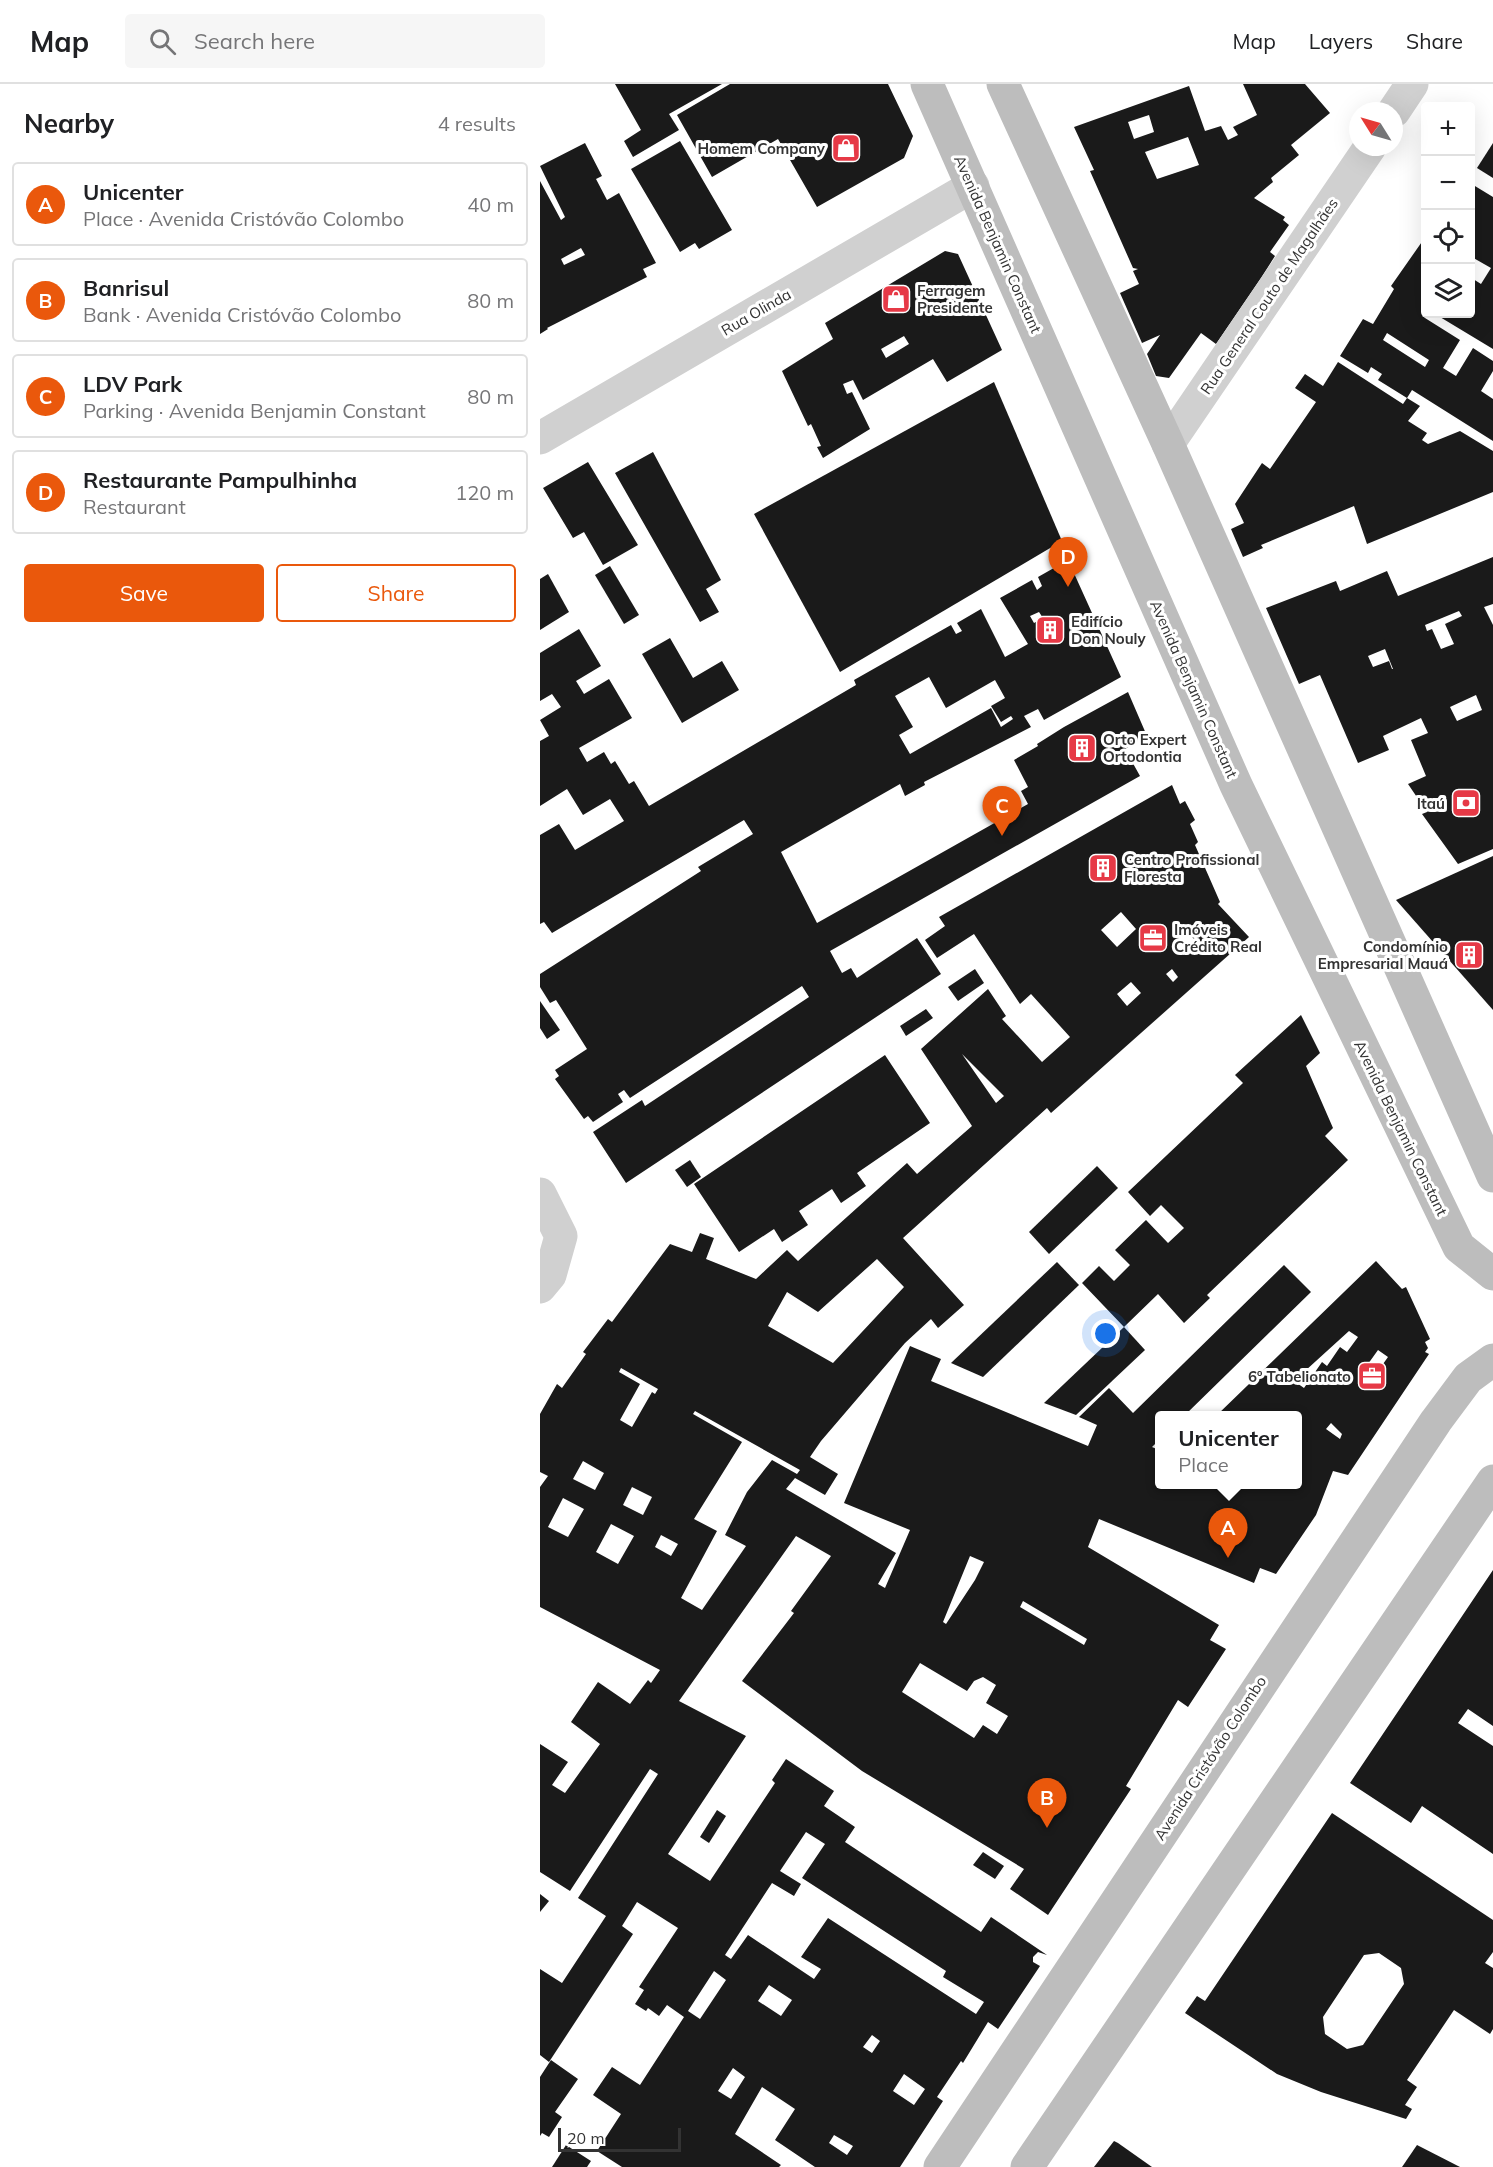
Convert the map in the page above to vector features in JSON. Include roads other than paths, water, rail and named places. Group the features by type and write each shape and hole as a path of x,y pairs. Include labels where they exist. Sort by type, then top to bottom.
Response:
{"main road":[{"name":"Avenida Benjamin Constant","path":"927,84 1236,784 1459,1247 1493,1274"},
{"path":"1003,84 1168,444 1493,1176"},
{"name":"Avenida Cristóvão Colombo","path":"940,2167 1436,1421 1468,1378 1493,1360"},
{"path":"1027,2167 1493,1481"}],"street":[{"path":"1400,102 1412,84"},
{"name":"Rua General Couto de Magalhães","path":"1168,444 1364,156"},
{"name":"Rua Olinda","path":"540,438 973,186"},
{"path":"540,1194 561,1236 550,1275 540,1287"}],"place":[{"name":"Homem Company","path":"846,148"},
{"name":"Ferragem Presidente","path":"896,299"},
{"name":"Restaurante Pampulhinha","path":"1068,587"},
{"name":"Edifício Don Nouly","path":"1050,630"},
{"name":"Orto Expert Ortodontia","path":"1082,748"},
{"name":"Itaú","path":"1466,803"},
{"name":"LDV Park","path":"1002,836"},
{"name":"Centro Profissional Floresta","path":"1103,868"},
{"name":"Imóveis Crédito Real","path":"1153,938"},
{"name":"Condomínio Empresarial Mauá","path":"1469,955"},
{"name":"6º Tabelionato","path":"1372,1376"},
{"name":"Unicenter","path":"1228,1558"},
{"name":"Banrisul","path":"1047,1828"}]}
